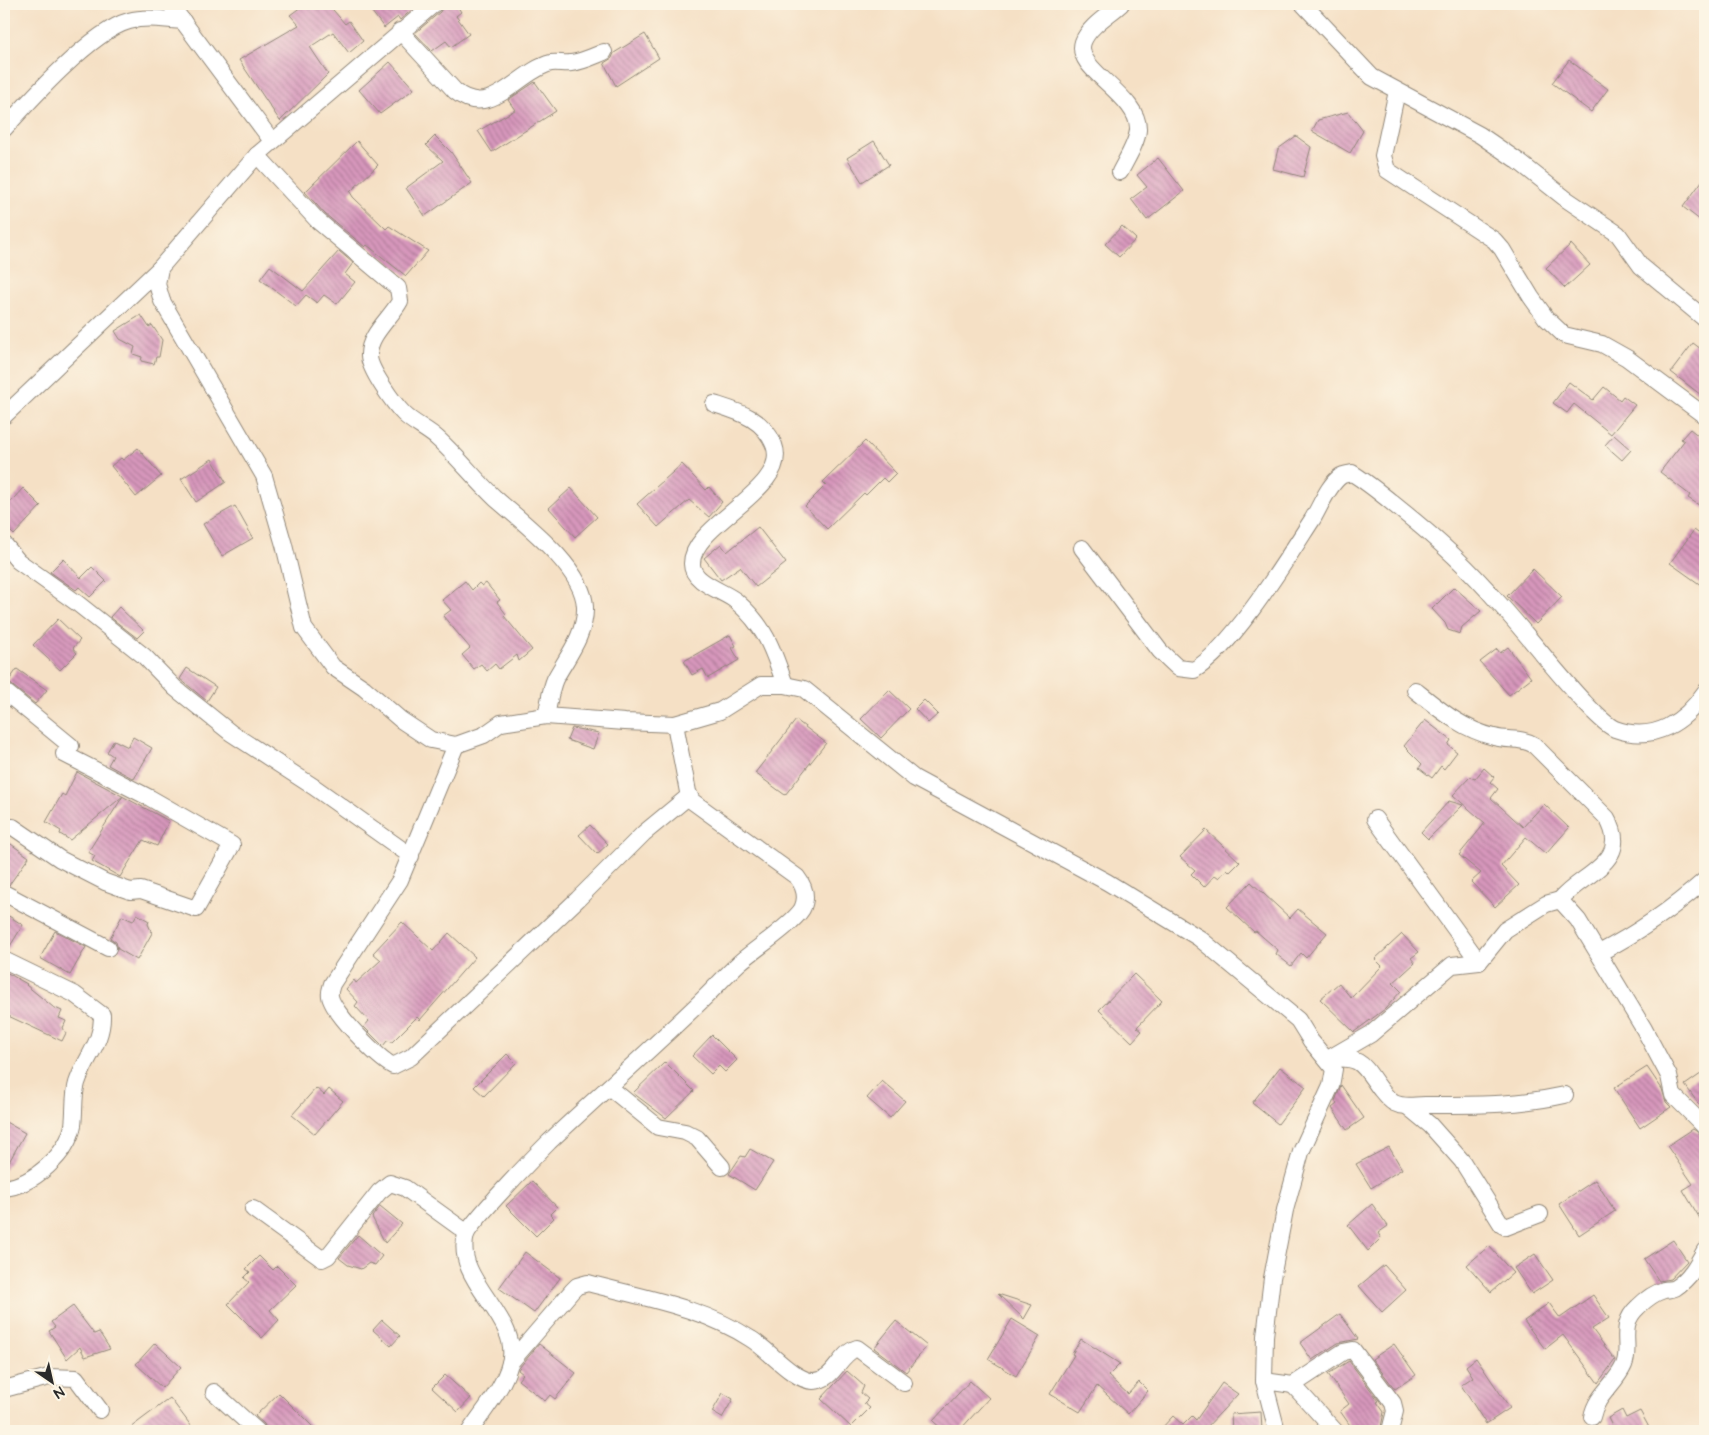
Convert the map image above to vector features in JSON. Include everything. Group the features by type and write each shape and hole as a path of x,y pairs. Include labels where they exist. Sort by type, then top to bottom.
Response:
{"street":[{"path":"170,4 272,141"},
{"path":"4,416 160,268 257,155 400,31 434,4"},
{"path":"1120,172 1136,139 1138,131 1137,117 1132,107 1087,62 1082,48 1083,42 1092,30 1121,4"},
{"path":"1303,4 1372,76 1480,135 1518,161 1566,199 1618,234 1641,266 1705,318"},
{"path":"4,129 52,78 111,29 138,19 183,21"},
{"path":"400,31 455,91 463,98 481,102 496,96 550,63 571,63 604,52"},
{"path":"1397,91 1383,156 1387,170 1494,240 1506,254 1546,318 1564,335 1602,344 1627,358 1705,416"},
{"path":"257,155 318,221 398,288 400,301 373,340 369,357 376,374 401,410 439,440 496,498 543,540 570,572 579,588 585,606 582,627 574,646 554,681 546,716"},
{"path":"160,268 157,284 162,301 264,476 282,536 304,628 333,667 364,688 401,720 430,740 456,745 484,735 501,723 546,716 676,724 720,711 761,685 786,685 804,689 914,778 1106,882 1199,938 1298,1020 1311,1041 1328,1059 1334,1069 1330,1086 1301,1152 1285,1210 1265,1336 1264,1381 1277,1431"},
{"path":"714,404 742,413 758,422 769,434 775,449 774,461 769,474 761,486 703,538 693,552 692,565 698,576 736,601 759,626 769,639 786,685"},
{"path":"1082,548 1160,651 1178,668 1194,670 1215,654 1247,614 1334,484 1342,475 1352,473 1452,552 1502,606 1559,676 1593,712 1614,728 1635,732 1654,731 1671,727 1687,716 1705,692"},
{"path":"4,544 18,561 77,603 144,656 175,688 231,733 314,787 411,856"},
{"path":"1328,1059 1371,1034 1452,965 1479,962 1506,930 1546,904 1560,900 1572,888 1598,870 1608,859 1615,842 1614,830 1607,818 1534,745 1526,740 1495,738 1459,724 1415,690"},
{"path":"4,691 72,746 64,754 150,798 232,845 196,909 141,890 130,891 106,882 60,859 13,827 4,827"},
{"path":"510,1363 512,1348 508,1334 471,1272 465,1257 466,1232 547,1144 739,964 793,918 802,909 805,898 804,886 797,877 768,854 700,807 689,796 676,724"},
{"path":"456,745 411,856 386,903 332,984 330,991 330,997 345,1020 372,1051 393,1066 410,1057 424,1045 578,899 644,833 689,796"},
{"path":"1376,819 1479,962"},
{"path":"1599,953 1636,934 1674,907 1705,880"},
{"path":"4,893 108,948"},
{"path":"1560,900 1572,911 1644,1029 1669,1076 1673,1095 1705,1127"},
{"path":"4,960 74,994 102,1015 102,1026 95,1048 77,1084 73,1126 68,1142 51,1162 31,1177 17,1186 4,1188"},
{"path":"1328,1059 1345,1057 1359,1062 1387,1098 1394,1103 1407,1106 1471,1107 1528,1103 1565,1095"},
{"path":"609,1087 658,1127 686,1132 697,1138 722,1167"},
{"path":"1407,1106 1430,1126 1462,1161 1501,1224 1506,1227 1540,1214"},
{"path":"253,1209 322,1259 328,1256 379,1192 390,1183 405,1188 466,1232"},
{"path":"1592,1417 1594,1406 1623,1367 1626,1359 1626,1330 1629,1318 1647,1299 1662,1291 1673,1289 1692,1273 1705,1250"},
{"path":"470,1431 500,1384 510,1363 572,1291 577,1286 588,1283 679,1306 713,1320 751,1339 803,1379 814,1381 827,1377 845,1354 857,1348 904,1383"},
{"path":"1292,1385 1343,1352 1353,1350 1393,1403 1395,1411 1390,1431"},
{"path":"4,1389 49,1377 76,1378 100,1410"},
{"path":"1264,1381 1292,1385 1335,1431"},
{"path":"214,1392 257,1431"}],"building":[{"path":"305,4 328,4 345,24 349,21 363,41 349,53 333,32 310,47 328,74 280,121 239,60 299,25 290,15"},
{"path":"366,4 419,4 400,20 398,17 384,28"},
{"path":"444,4 456,4 461,12 456,16 469,34 451,47 446,41 432,51 415,33 440,12"},
{"path":"645,34 659,58 616,86 604,63 612,58 614,53"},
{"path":"1569,60 1608,89 1591,112 1552,83"},
{"path":"390,62 414,89 380,114 359,90"},
{"path":"535,82 556,111 492,152 478,131 515,110 508,100"},
{"path":"1348,112 1363,131 1350,153 1312,131 1318,120"},
{"path":"435,136 451,152 472,183 425,216 406,188 443,161 426,145"},
{"path":"1296,136 1311,147 1303,177 1273,169 1278,149"},
{"path":"357,141 378,165 350,192 353,197 386,229 389,226 428,251 406,276 367,245 365,247 325,214 305,192"},
{"path":"874,141 889,165 862,182 847,158"},
{"path":"1158,158 1184,191 1147,220 1131,199 1147,187 1137,175"},
{"path":"1705,177 1705,224 1683,207"},
{"path":"1122,226 1136,239 1119,257 1105,244"},
{"path":"1571,244 1590,265 1565,288 1546,268"},
{"path":"339,251 353,263 345,274 355,282 337,304 324,295 317,303 306,295 296,306 260,279 270,266 303,291"},
{"path":"141,315 149,327 152,325 162,340 159,357 156,357 154,364 141,361 142,357 133,354 135,347 120,339 115,331"},
{"path":"1693,343 1705,352 1705,398 1671,372"},
{"path":"1569,382 1593,400 1604,387 1620,400 1623,396 1635,405 1611,434 1574,404 1567,413 1553,403"},
{"path":"1690,429 1705,441 1705,509 1688,498 1690,495 1660,472 1684,441 1681,439"},
{"path":"1614,435 1631,450 1622,460 1605,445"},
{"path":"865,441 896,473 887,482 883,478 866,495 864,493 827,529 805,506 826,485 823,482"},
{"path":"138,448 161,476 136,497 111,466 121,458 123,460"},
{"path":"212,459 226,482 196,502 181,479"},
{"path":"682,464 706,490 709,487 722,502 709,517 689,500 658,527 637,504"},
{"path":"23,488 41,506 14,535 5,526 10,521 6,517 10,512 5,508"},
{"path":"571,488 597,517 575,537 549,508"},
{"path":"235,506 253,538 222,556 203,524"},
{"path":"758,527 786,563 756,587 740,567 721,580 704,558 721,544 727,552"},
{"path":"1694,530 1705,538 1705,588 1670,563"},
{"path":"63,559 81,578 92,567 106,581 90,597 79,587 76,590 50,572"},
{"path":"1533,569 1562,597 1536,624 1507,596"},
{"path":"465,581 472,590 479,583 482,586 486,583 500,600 497,602 506,614 504,616 532,650 519,661 517,655 499,669 495,664 487,671 481,664 474,669 462,655 470,648 443,616 451,610 442,600"},
{"path":"1454,587 1481,611 1462,627 1460,634 1448,630 1445,623 1432,609"},
{"path":"119,607 144,631 137,638 110,617"},
{"path":"58,619 80,640 73,648 77,653 60,670 33,645"},
{"path":"730,635 736,646 732,648 739,660 708,678 703,669 692,675 684,661"},
{"path":"1508,647 1531,678 1509,695 1480,662 1497,649 1500,653"},
{"path":"187,668 216,687 207,701 180,679"},
{"path":"17,669 47,690 35,704 8,682"},
{"path":"889,690 909,709 881,738 861,719"},
{"path":"924,700 938,714 928,723 915,709"},
{"path":"796,720 826,743 785,795 755,773"},
{"path":"1425,720 1451,740 1448,745 1457,752 1444,769 1441,766 1432,778 1419,768 1422,764 1404,746"},
{"path":"572,728 599,733 593,749 567,740"},
{"path":"133,737 152,748 134,779 108,765 113,756 107,752 114,740 128,747"},
{"path":"1484,768 1494,777 1490,782 1498,789 1491,798 1523,827 1544,804 1569,828 1546,854 1526,837 1501,866 1519,885 1495,907 1471,882 1481,873 1459,855 1485,823 1453,795 1470,777 1475,779"},
{"path":"77,772 123,796 70,840 60,834 61,831 46,822 62,794 65,796"},
{"path":"123,796 169,821 157,846 143,840 120,877 92,861 95,856 88,852"},
{"path":"1449,801 1463,805 1428,839 1421,832"},
{"path":"590,825 608,844 597,854 579,835"},
{"path":"1206,830 1240,862 1230,872 1227,869 1219,878 1215,875 1204,887 1191,874 1195,870 1180,857"},
{"path":"4,839 29,857 9,885 4,883"},
{"path":"1251,882 1290,918 1298,909 1327,933 1306,958 1301,953 1291,966 1276,954 1278,950 1256,931 1254,932 1227,907"},
{"path":"4,913 23,925 7,951 4,950"},
{"path":"137,914 149,921 148,924 152,933 137,960 118,949 116,942 110,938 122,916 133,921"},
{"path":"402,922 433,951 449,933 475,957 420,1020 417,1017 392,1042 387,1041 383,1046 364,1027 369,1021 355,1006 358,1002 346,989 354,980 356,983 381,960 373,953"},
{"path":"55,931 86,947 70,975 40,958"},
{"path":"1402,934 1419,952 1411,958 1415,963 1393,983 1401,991 1385,1009 1354,1032 1320,999 1339,983 1351,998 1382,966 1375,959"},
{"path":"4,971 27,984 53,1007 62,1011 59,1018 66,1021 63,1028 66,1033 62,1041 4,1014"},
{"path":"1134,974 1162,1001 1137,1027 1142,1031 1132,1042 1099,1010"},
{"path":"712,1035 737,1060 725,1072 719,1066 711,1074 692,1056"},
{"path":"507,1054 516,1063 484,1096 474,1087"},
{"path":"665,1062 694,1091 666,1118 633,1093"},
{"path":"1280,1067 1306,1087 1278,1124 1252,1103"},
{"path":"1647,1067 1662,1089 1666,1102 1671,1107 1640,1128 1614,1088"},
{"path":"1705,1071 1705,1113 1685,1085"},
{"path":"882,1081 905,1101 890,1118 867,1098"},
{"path":"1341,1085 1364,1118 1347,1130 1332,1108 1337,1104 1335,1101"},
{"path":"316,1088 324,1095 329,1089 343,1101 315,1134 292,1115"},
{"path":"4,1121 25,1133 4,1171"},
{"path":"1693,1129 1705,1137 1705,1227 1683,1190 1693,1184 1667,1146"},
{"path":"1389,1147 1402,1169 1371,1188 1356,1164"},
{"path":"750,1149 773,1162 755,1190 729,1174 741,1156 745,1157"},
{"path":"1595,1180 1615,1211 1579,1235 1559,1204"},
{"path":"532,1181 557,1207 550,1214 554,1218 536,1236 506,1206"},
{"path":"1372,1204 1388,1226 1378,1233 1381,1238 1368,1251 1348,1225"},
{"path":"380,1206 402,1224 385,1243 372,1217"},
{"path":"358,1235 382,1256 375,1265 369,1263 361,1269 348,1265 339,1258"},
{"path":"1673,1240 1687,1261 1670,1279 1659,1281 1644,1259"},
{"path":"1489,1246 1513,1273 1491,1292 1467,1265"},
{"path":"525,1252 560,1278 534,1313 499,1288"},
{"path":"1535,1254 1553,1280 1532,1294 1514,1268"},
{"path":"259,1256 273,1270 277,1266 296,1285 270,1310 279,1320 262,1338 228,1304 249,1282 244,1278 250,1272 246,1269"},
{"path":"1384,1265 1406,1290 1382,1312 1359,1286"},
{"path":"998,1294 1032,1305 1024,1319"},
{"path":"1593,1295 1609,1318 1592,1329 1615,1360 1598,1383 1563,1335 1545,1349 1524,1321 1549,1303 1560,1318"},
{"path":"73,1306 94,1334 99,1332 110,1349 85,1357 80,1347 67,1359 49,1331 55,1327 51,1322"},
{"path":"1340,1314 1358,1339 1338,1343 1312,1360 1300,1343"},
{"path":"1012,1319 1040,1336 1016,1376 988,1359"},
{"path":"382,1320 400,1336 391,1346 373,1330"},
{"path":"896,1321 927,1346 906,1372 874,1348"},
{"path":"1081,1339 1120,1364 1108,1376 1128,1394 1139,1382 1148,1391 1128,1414 1097,1386 1080,1412 1050,1394 1074,1355 1072,1354"},
{"path":"155,1343 181,1367 162,1388 136,1364"},
{"path":"539,1344 576,1373 555,1399 550,1395 545,1401 518,1380 523,1374 518,1370 519,1368"},
{"path":"1394,1344 1416,1375 1395,1389 1372,1359"},
{"path":"1476,1358 1510,1408 1486,1424 1461,1385 1473,1377 1466,1366"},
{"path":"1349,1361 1379,1401 1377,1402 1384,1412 1381,1427 1375,1431 1354,1431 1340,1411 1349,1404 1328,1374"},
{"path":"847,1371 864,1386 861,1393 868,1399 864,1403 870,1408 851,1427 821,1399"},
{"path":"445,1375 471,1398 458,1412 432,1388"},
{"path":"970,1381 989,1398 959,1431 944,1431 933,1421"},
{"path":"1222,1383 1238,1394 1205,1429 1208,1431 1159,1431 1173,1416 1183,1425 1192,1416 1196,1420"},
{"path":"279,1393 317,1431 267,1431 264,1424 255,1416"},
{"path":"723,1393 733,1399 722,1418 712,1412"},
{"path":"170,1398 195,1431 126,1431"},
{"path":"1622,1410 1626,1418 1640,1411 1651,1431 1603,1431 1612,1426 1608,1418"},
{"path":"1261,1412 1262,1431 1232,1431 1231,1414"}]}
